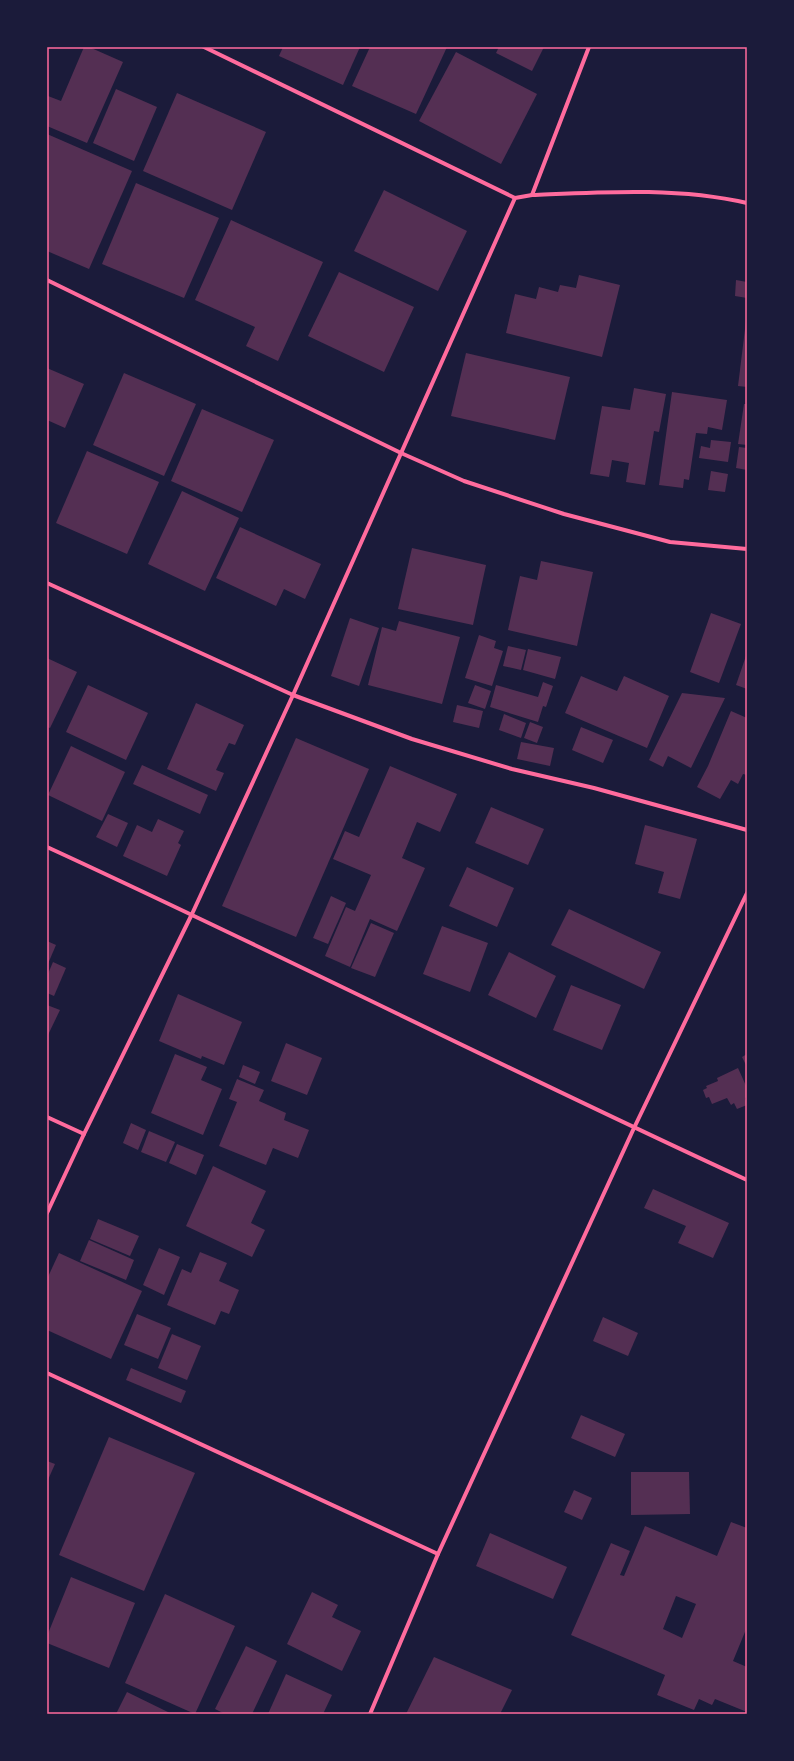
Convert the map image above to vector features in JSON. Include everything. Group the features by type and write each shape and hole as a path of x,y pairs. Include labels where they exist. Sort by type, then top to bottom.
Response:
{"street":[{"path":"204,47 515,198 532,195 601,192 666,192 724,198 747,203"},
{"path":"532,195 589,47"},
{"path":"47,1213 192,914 293,694 515,198"},
{"path":"47,280 401,454 464,481 564,514 670,542 747,549"},
{"path":"47,583 293,694 412,740 512,769 594,788 747,830"},
{"path":"47,847 192,914 634,1128 747,1180"},
{"path":"370,1714 438,1554 634,1128 747,893"},
{"path":"47,1117 84,1134"},
{"path":"47,1373 438,1554"}],"building":[{"path":"84,47 89,47 123,62 87,143 47,126 48,96 61,101"},
{"path":"283,47 360,47 343,85 279,56"},
{"path":"370,47 447,47 416,114 352,86"},
{"path":"499,47 544,47 532,71 496,53"},
{"path":"456,52 537,94 501,164 419,121"},
{"path":"116,89 157,107 134,161 93,143"},
{"path":"177,93 266,132 232,210 143,171"},
{"path":"47,134 132,171 89,269 47,251"},
{"path":"136,183 219,218 184,298 102,264"},
{"path":"384,190 467,231 438,291 354,251"},
{"path":"231,220 323,262 278,361 246,346 255,327 195,300"},
{"path":"339,272 414,307 384,372 308,336"},
{"path":"579,275 620,285 602,357 506,333 515,294 536,299 539,287 558,292 560,285 576,288"},
{"path":"736,280 747,282 747,298 735,296"},
{"path":"747,321 747,387 738,386"},
{"path":"466,353 570,377 555,440 451,416"},
{"path":"47,368 84,384 65,428 47,420"},
{"path":"124,373 196,404 164,476 93,445"},
{"path":"634,388 666,394 659,432 654,431 645,485 626,482 629,463 612,460 609,477 590,474 602,406 630,410"},
{"path":"672,392 727,400 722,430 708,427 707,434 696,433 689,480 684,479 683,488 659,485"},
{"path":"744,404 747,404 747,445 738,444"},
{"path":"202,409 274,440 242,512 171,481"},
{"path":"711,440 731,442 728,462 699,458 701,446 710,448"},
{"path":"739,447 747,448 747,470 736,468"},
{"path":"87,451 159,482 127,554 56,523"},
{"path":"711,471 728,474 725,492 708,490"},
{"path":"182,491 239,518 205,591 148,564"},
{"path":"240,527 321,564 305,599 284,589 276,606 216,578"},
{"path":"412,548 486,565 473,625 398,609"},
{"path":"541,561 593,572 577,646 508,630 520,576 537,580"},
{"path":"711,613 741,624 719,683 690,672"},
{"path":"350,618 379,628 359,686 331,676"},
{"path":"399,621 460,637 442,704 368,685 382,627 396,631"},
{"path":"479,635 496,641 494,648 503,651 492,686 465,678"},
{"path":"508,646 526,650 521,670 503,666"},
{"path":"528,649 561,657 555,679 523,670"},
{"path":"747,653 747,689 736,685"},
{"path":"47,658 77,672 50,728 47,727"},
{"path":"581,676 617,691 624,676 669,696 647,748 565,713"},
{"path":"543,682 553,686 546,707 543,706 538,722 490,707 496,685 538,697"},
{"path":"88,685 148,713 126,760 66,732"},
{"path":"475,685 491,691 485,709 468,703"},
{"path":"682,693 725,698 691,768 668,756 663,767 649,760"},
{"path":"196,703 244,725 235,745 229,743 216,770 224,773 216,791 167,769"},
{"path":"457,705 483,711 479,728 453,722"},
{"path":"731,711 747,718 747,775 743,774 738,784 731,780 720,799 697,787 708,766"},
{"path":"504,714 526,723 521,738 499,730"},
{"path":"530,722 543,727 537,743 524,738"},
{"path":"581,727 613,740 603,763 572,750"},
{"path":"296,738 369,769 296,937 222,906"},
{"path":"521,742 554,748 550,766 517,759"},
{"path":"71,746 125,772 102,821 48,795"},
{"path":"142,765 208,795 200,814 133,784"},
{"path":"390,766 457,794 440,832 417,822 402,858 425,868 397,931 370,919 350,967 325,956 346,907 355,911 371,875 333,859 345,831 359,837"},
{"path":"491,807 544,829 528,865 475,843"},
{"path":"108,814 128,823 117,847 96,837"},
{"path":"158,819 184,831 178,843 181,845 167,876 123,856 137,825 152,832"},
{"path":"645,825 697,839 680,899 658,893 664,872 635,864"},
{"path":"467,867 514,888 497,927 449,906"},
{"path":"331,896 346,903 328,944 313,938"},
{"path":"569,909 661,952 644,989 551,945"},
{"path":"371,923 394,933 375,977 351,968"},
{"path":"442,926 488,943 470,992 423,974"},
{"path":"47,941 56,945 47,966"},
{"path":"509,952 556,976 536,1018 488,995"},
{"path":"53,962 66,968 54,996 47,993 47,976"},
{"path":"571,985 621,1005 602,1050 553,1030"},
{"path":"178,994 242,1022 224,1065 202,1056 201,1059 159,1041"},
{"path":"47,1005 60,1010 47,1037"},
{"path":"286,1043 322,1058 307,1095 271,1081"},
{"path":"175,1054 207,1067 201,1080 222,1089 203,1135 151,1113"},
{"path":"747,1054 747,1067 742,1057"},
{"path":"243,1065 260,1072 255,1084 239,1077"},
{"path":"738,1068 747,1088 747,1097 745,1098 747,1105 737,1109 734,1103 731,1105 727,1098 712,1104 709,1097 706,1098 703,1090 707,1088 706,1086 718,1081 717,1078"},
{"path":"237,1079 264,1090 259,1101 286,1113 284,1120 309,1130 298,1158 273,1148 266,1165 219,1146 237,1102 229,1099"},
{"path":"131,1123 146,1130 138,1150 123,1143"},
{"path":"149,1131 175,1142 166,1162 141,1152"},
{"path":"177,1144 204,1155 196,1175 169,1163"},
{"path":"213,1166 266,1191 251,1223 265,1230 252,1257 186,1226"},
{"path":"653,1189 729,1223 713,1258 678,1243 686,1226 644,1208"},
{"path":"98,1219 139,1236 130,1256 90,1239"},
{"path":"89,1240 134,1260 126,1280 80,1261"},
{"path":"159,1248 180,1257 164,1295 143,1285"},
{"path":"200,1252 227,1263 219,1281 239,1290 229,1314 221,1311 215,1325 167,1305 182,1269 191,1273"},
{"path":"59,1253 142,1291 111,1359 47,1330 47,1279"},
{"path":"137,1314 171,1328 158,1359 124,1345"},
{"path":"603,1317 638,1333 628,1356 593,1341"},
{"path":"172,1334 201,1346 187,1380 158,1368"},
{"path":"131,1368 186,1391 181,1403 126,1380"},
{"path":"581,1415 625,1434 615,1457 571,1438"},
{"path":"109,1437 195,1473 144,1591 59,1555"},
{"path":"47,1461 55,1464 47,1482"},
{"path":"631,1472 689,1472 690,1514 631,1515"},
{"path":"574,1490 592,1498 582,1520 564,1512"},
{"path":"731,1522 747,1528 747,1627 733,1661 747,1667 747,1712 715,1699 712,1705 699,1699 694,1710 657,1695 665,1675 571,1635 611,1543 630,1551 620,1575 624,1576 645,1526 717,1556","holes":["676,1596 696,1604 682,1638 663,1629"]},
{"path":"490,1533 567,1567 553,1599 476,1566"},
{"path":"71,1577 135,1603 109,1668 47,1643 47,1636"},
{"path":"312,1592 338,1605 332,1617 361,1631 342,1671 287,1644"},
{"path":"165,1594 235,1626 195,1714 125,1683"},
{"path":"246,1646 277,1661 252,1714 225,1714 215,1709"},
{"path":"434,1657 512,1690 500,1714 406,1714"},
{"path":"286,1674 332,1695 323,1714 268,1714"},
{"path":"127,1692 172,1714 116,1714"}]}
